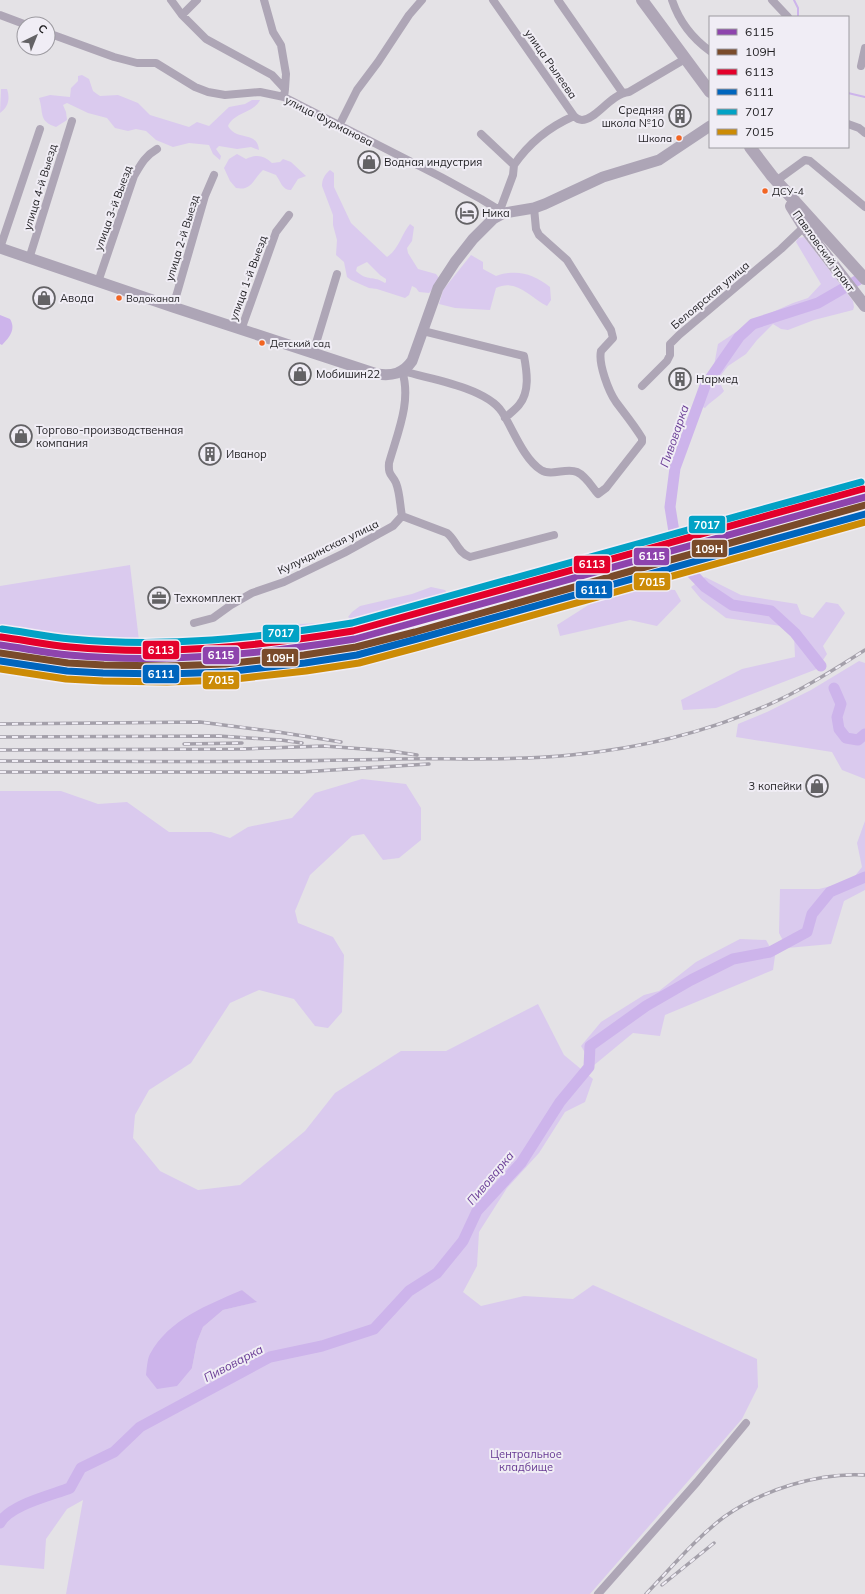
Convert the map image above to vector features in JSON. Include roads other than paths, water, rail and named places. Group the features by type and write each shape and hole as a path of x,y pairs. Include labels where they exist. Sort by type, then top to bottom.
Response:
{"main road":[{"path":"642,0 709,91"},
{"name":"Павловский тракт","path":"751,148 774,178 865,279"},
{"name":"Павловский тракт","path":"774,178 804,227 862,302"},
{"path":"834,265 836,255 845,257"}],"street":[{"path":"171,0 206,39 272,75 285,89"},
{"path":"182,14 197,0"},
{"path":"264,0 273,32 281,45 286,74 284,97"},
{"path":"339,126 357,90 378,62 409,15 422,0"},
{"name":"улица Рылеева","path":"493,0 574,116 541,136 522,154 514,166"},
{"path":"558,0 622,92"},
{"path":"672,0 675,11 686,29 698,43 709,50"},
{"path":"772,0 787,16"},
{"path":"0,15 16,21"},
{"name":"улица Фурманова","path":"56,36 120,59 156,63 183,81 208,92 225,95 260,92 284,97 442,177 502,212"},
{"path":"861,66 865,48"},
{"path":"574,116 579,120 589,118 622,92 629,92 685,59"},
{"name":"улица 4-й Выезд","path":"29,259 72,121"},
{"path":"849,124 859,128 865,133"},
{"path":"40,129 0,248 241,330 377,374 393,375 402,372 412,361 432,301 446,274 483,228 493,219 502,212 534,208 603,177 659,160 709,127"},
{"path":"481,134 514,166 513,175 502,212"},
{"name":"улица 3-й Выезд","path":"98,282 134,176 142,162 149,154 157,149"},
{"path":"774,178 805,160 810,160 865,207"},
{"name":"улица 2-й Выезд","path":"173,307 205,196 214,175"},
{"path":"402,372 446,382 474,392 490,400 501,411 510,429 526,453 542,470 552,472 578,472 598,494 606,488 642,442 642,438 616,401 602,368 600,351 612,338 611,330 567,260 539,235 536,229 534,208"},
{"name":"улица 1-й Выезд","path":"241,330 276,232 289,215"},
{"name":"Белоярская улица","path":"642,386 667,361 670,354 670,344 679,335 781,249 804,227"},
{"path":"313,353 337,274"},
{"path":"423,330 524,356 528,374 525,396 519,405 505,418"},
{"path":"402,372 405,382 405,398 388,471 390,477 396,483 402,516 447,533 451,536 461,552 470,557 554,535"},
{"name":"Кулундинская улица","path":"194,623 213,618 231,605 252,594 284,582 344,553 393,526 402,516"},
{"path":"598,1594 697,1482 746,1423"}],"waterway":[{"name":"Пивоварка","path":"794,0 798,8 798,16"},
{"name":"Пивоварка","path":"849,93 865,97"},
{"name":"Пивоварка","path":"821,666 795,633 771,611 732,605 705,587 687,568 675,538 670,507 675,468 705,386 739,337 753,324 818,303 865,276"},
{"name":"Пивоварка","path":"834,688 841,704 837,717 839,729 846,738 858,740 865,734"},
{"name":"Пивоварка","path":"0,1523 12,1511 21,1506 42,1497 70,1488 81,1468 114,1452 140,1427 270,1357 322,1346 374,1329 409,1291 437,1273 463,1241 477,1211 521,1163 560,1102 589,1067 590,1046 646,1006 691,980 733,959 770,952 807,932 812,914 830,892 865,877"}],"railway":[{"path":"0,761 504,759 549,757 599,752 655,742 737,718 799,690 865,650"},
{"path":"0,724 200,722 341,742"},
{"path":"0,737 219,736 281,740 302,743"},
{"path":"184,744 242,743"},
{"path":"0,750 243,749 324,746 390,751 417,755"},
{"path":"0,772 301,772 429,764"},
{"path":"646,1594 703,1535 724,1517 739,1507 773,1491 810,1480 829,1476 865,1475"},
{"path":"662,1585 714,1543"}],"place":[{"name":"Средняя школа №10","path":"680,116"},
{"name":"Школа","path":"679,138"},
{"name":"Водная индустрия","path":"369,162"},
{"name":"ДСУ-4","path":"765,191"},
{"name":"Ника","path":"467,213"},
{"name":"Авода","path":"44,298"},
{"name":"Водоканал","path":"119,298"},
{"name":"Детский сад","path":"262,343"},
{"name":"Мобишин22","path":"300,374"},
{"name":"Нармед","path":"680,379"},
{"name":"Торгово-производственная компания","path":"21,436"},
{"name":"Иванор","path":"210,454"},
{"name":"Техкомплект","path":"159,598"},
{"name":"3 копейки","path":"817,786"}],"park label":[{"name":"Центральное кладбище","path":"526,1460"}]}
